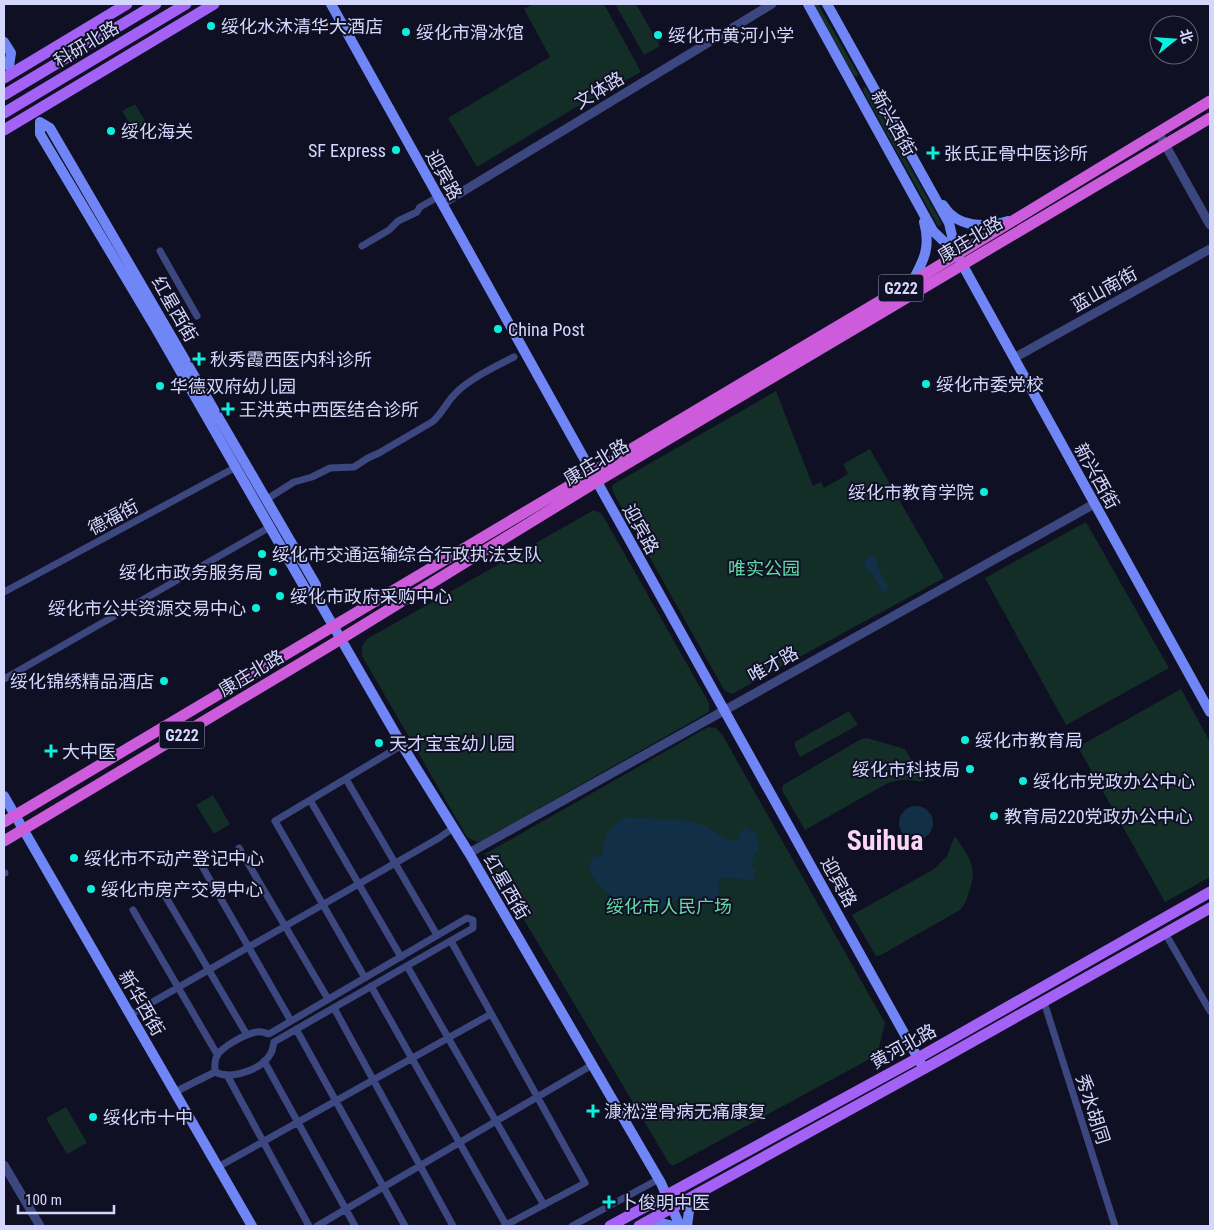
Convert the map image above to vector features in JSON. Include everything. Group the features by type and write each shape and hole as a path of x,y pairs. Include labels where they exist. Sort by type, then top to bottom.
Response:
{"highway":[{"name":"康庄北路","path":"4,841 340,639 594,478 912,282 959,259 1009,221 1210,101"},
{"name":"康庄北路","path":"4,822 333,626 594,478 959,259 1165,145 1210,118"}],"main road":[{"path":"8,70 127,4"},
{"name":"科研北路","path":"4,95 156,4"},
{"name":"科研北路","path":"4,113 186,4"},
{"path":"4,130 214,4"},
{"name":"迎宾路","path":"331,4 924,1069"},
{"name":"新兴西街","path":"808,4 933,230 959,259"},
{"name":"新兴西街","path":"827,4 948,223 959,259 1210,712"},
{"path":"4,42 10,53 8,70 21,85"},
{"path":"854,85 868,77"},
{"name":"红星西街","path":"27,100 40,122 50,128 163,331 241,465 270,527 306,590 316,596 402,745 469,853 659,1179 680,1226"},
{"name":"红星西街","path":"40,122 40,134 78,198 163,331"},
{"path":"913,161 926,174 946,209 957,218 973,225 982,226 1009,221"},
{"path":"900,168 907,189 923,220 927,233 926,252 912,282"},
{"path":"78,198 87,192"},
{"name":"红星西街","path":"241,465 267,499 316,585 316,596"},
{"name":"新华西街","path":"4,796 252,1226"},
{"name":"黄河北路","path":"610,1226 918,1058 1210,892"},
{"name":"黄河北路","path":"640,1226 1210,908"},
{"path":"687,1226 691,1206 698,1194"},
{"path":"640,1226 658,1222 674,1226"}],"street":[{"name":"文体路","path":"440,200 772,4"},
{"path":"1158,132 1210,225"},
{"path":"362,246 389,230 398,221 417,212 420,207 440,200"},
{"name":"蓝山南街","path":"1014,358 1210,248"},
{"path":"160,251 197,316"},
{"path":"267,499 294,482 312,477 330,468 354,467 378,454 432,422 440,416 454,394 488,371 514,357"},
{"name":"德福街","path":"4,592 241,465"},
{"name":"唯才路","path":"469,853 1094,504"},
{"path":"4,679 270,527"},
{"path":"365,978 275,821 402,745"},
{"path":"346,779 437,935"},
{"path":"310,800 401,957"},
{"path":"130,1015 453,828"},
{"path":"239,848 328,999"},
{"path":"202,866 291,1021"},
{"path":"164,894 246,1036"},
{"path":"133,910 218,1054"},
{"path":"467,918 473,920 473,928 274,1042 271,1053 257,1067 228,1075 220,1075 215,1072 218,1054 228,1046 260,1031 269,1034 467,918"},
{"path":"1165,933 1210,1011"},
{"path":"371,986 505,1226 585,1183 451,941"},
{"path":"407,966 544,1205"},
{"name":"秀水胡同","path":"1044,1002 1115,1226"},
{"path":"334,1008 453,1226"},
{"path":"218,1167 491,1014"},
{"path":"296,1029 405,1226"},
{"path":"264,1061 355,1226"},
{"path":"317,1226 592,1065"},
{"path":"175,1092 215,1072"},
{"path":"228,1075 309,1226"},
{"path":"4,1165 40,1226"},
{"path":"572,1226 659,1179"}],"green space":[{"path":"533,4 604,4 641,72 578,106 477,167 448,118 550,57 524,9"},
{"path":"615,4 636,4 660,46 644,55"},
{"path":"815,4 818,4 858,76 854,76"},
{"path":"864,87 942,224 940,226 938,226 863,91"},
{"path":"135,104 148,126 135,133 122,111"},
{"name":"唯实公园","path":"776,391 813,486 821,482 824,488 848,474 843,464 870,449 944,578 732,694 723,688 613,492 612,487 614,484"},
{"path":"594,510 602,514 709,703 709,712 477,842 467,837 362,656 362,646 367,639"},
{"path":"1086,522 1169,668 1066,725 985,578"},
{"path":"1181,689 1210,742 1210,877 1165,902 1078,747"},
{"path":"849,711 858,725 800,757 795,747 795,742"},
{"name":"绥化市人民广场","path":"708,727 716,728 723,736 885,1023 877,1055 673,1166 669,1163 485,854"},
{"path":"867,738 905,749 924,781 904,780 886,784 805,830 782,790 783,785 861,739"},
{"path":"213,795 230,824 214,834 196,805"},
{"path":"956,837 969,857 973,869 972,883 963,906 960,910 881,955 876,956 852,915 934,869 947,856"},
{"path":"66,1107 87,1143 67,1154 46,1118"}],"water":[{"path":"869,556 873,556 877,560 877,566 889,588 885,592 882,592 870,571 865,568 864,561"},
{"path":"916,806 928,811 933,823 928,835 916,840 904,835 899,823 904,811"},
{"path":"626,817 689,821 704,825 733,841 738,839 740,832 746,827 757,834 757,842 760,847 754,855 752,866 755,870 754,882 744,879 721,878 718,882 721,905 699,902 692,896 687,895 655,912 647,914 638,915 620,907 595,879 589,867 592,857 602,856 606,835 618,821"}],"place":[{"name":"绥化水沐清华大酒店","path":"211,26"},
{"name":"绥化市滑冰馆","path":"406,32"},
{"name":"绥化市黄河小学","path":"658,35"},
{"name":"绥化海关","path":"111,131"},
{"name":"SF Express","path":"396,150"},
{"name":"张氏正骨中医诊所","path":"933,153"},
{"name":"China Post","path":"498,329"},
{"name":"秋秀霞西医内科诊所","path":"199,359"},
{"name":"绥化市委党校","path":"926,384"},
{"name":"华德双府幼儿园","path":"160,386"},
{"name":"王洪英中西医结合诊所","path":"228,409"},
{"name":"绥化市教育学院","path":"984,492"},
{"name":"绥化市交通运输综合行政执法支队","path":"262,554"},
{"name":"绥化市政务服务局","path":"273,572"},
{"name":"绥化市政府采购中心","path":"280,596"},
{"name":"绥化市公共资源交易中心","path":"256,608"},
{"name":"绥化锦绣精品酒店","path":"164,681"},
{"name":"绥化市教育局","path":"965,740"},
{"name":"天才宝宝幼儿园","path":"379,743"},
{"name":"大中医","path":"51,751"},
{"name":"绥化市科技局","path":"970,769"},
{"name":"绥化市党政办公中心","path":"1023,781"},
{"name":"教育局220党政办公中心","path":"994,816"},
{"name":"绥化市不动产登记中心","path":"74,858"},
{"name":"绥化市房产交易中心","path":"91,889"},
{"name":"漮淞漟骨病无痛康复","path":"593,1111"},
{"name":"绥化市十中","path":"93,1117"},
{"name":"卜俊明中医","path":"609,1202"}],"district":[{"name":"Suihua","path":"885,840"}]}
